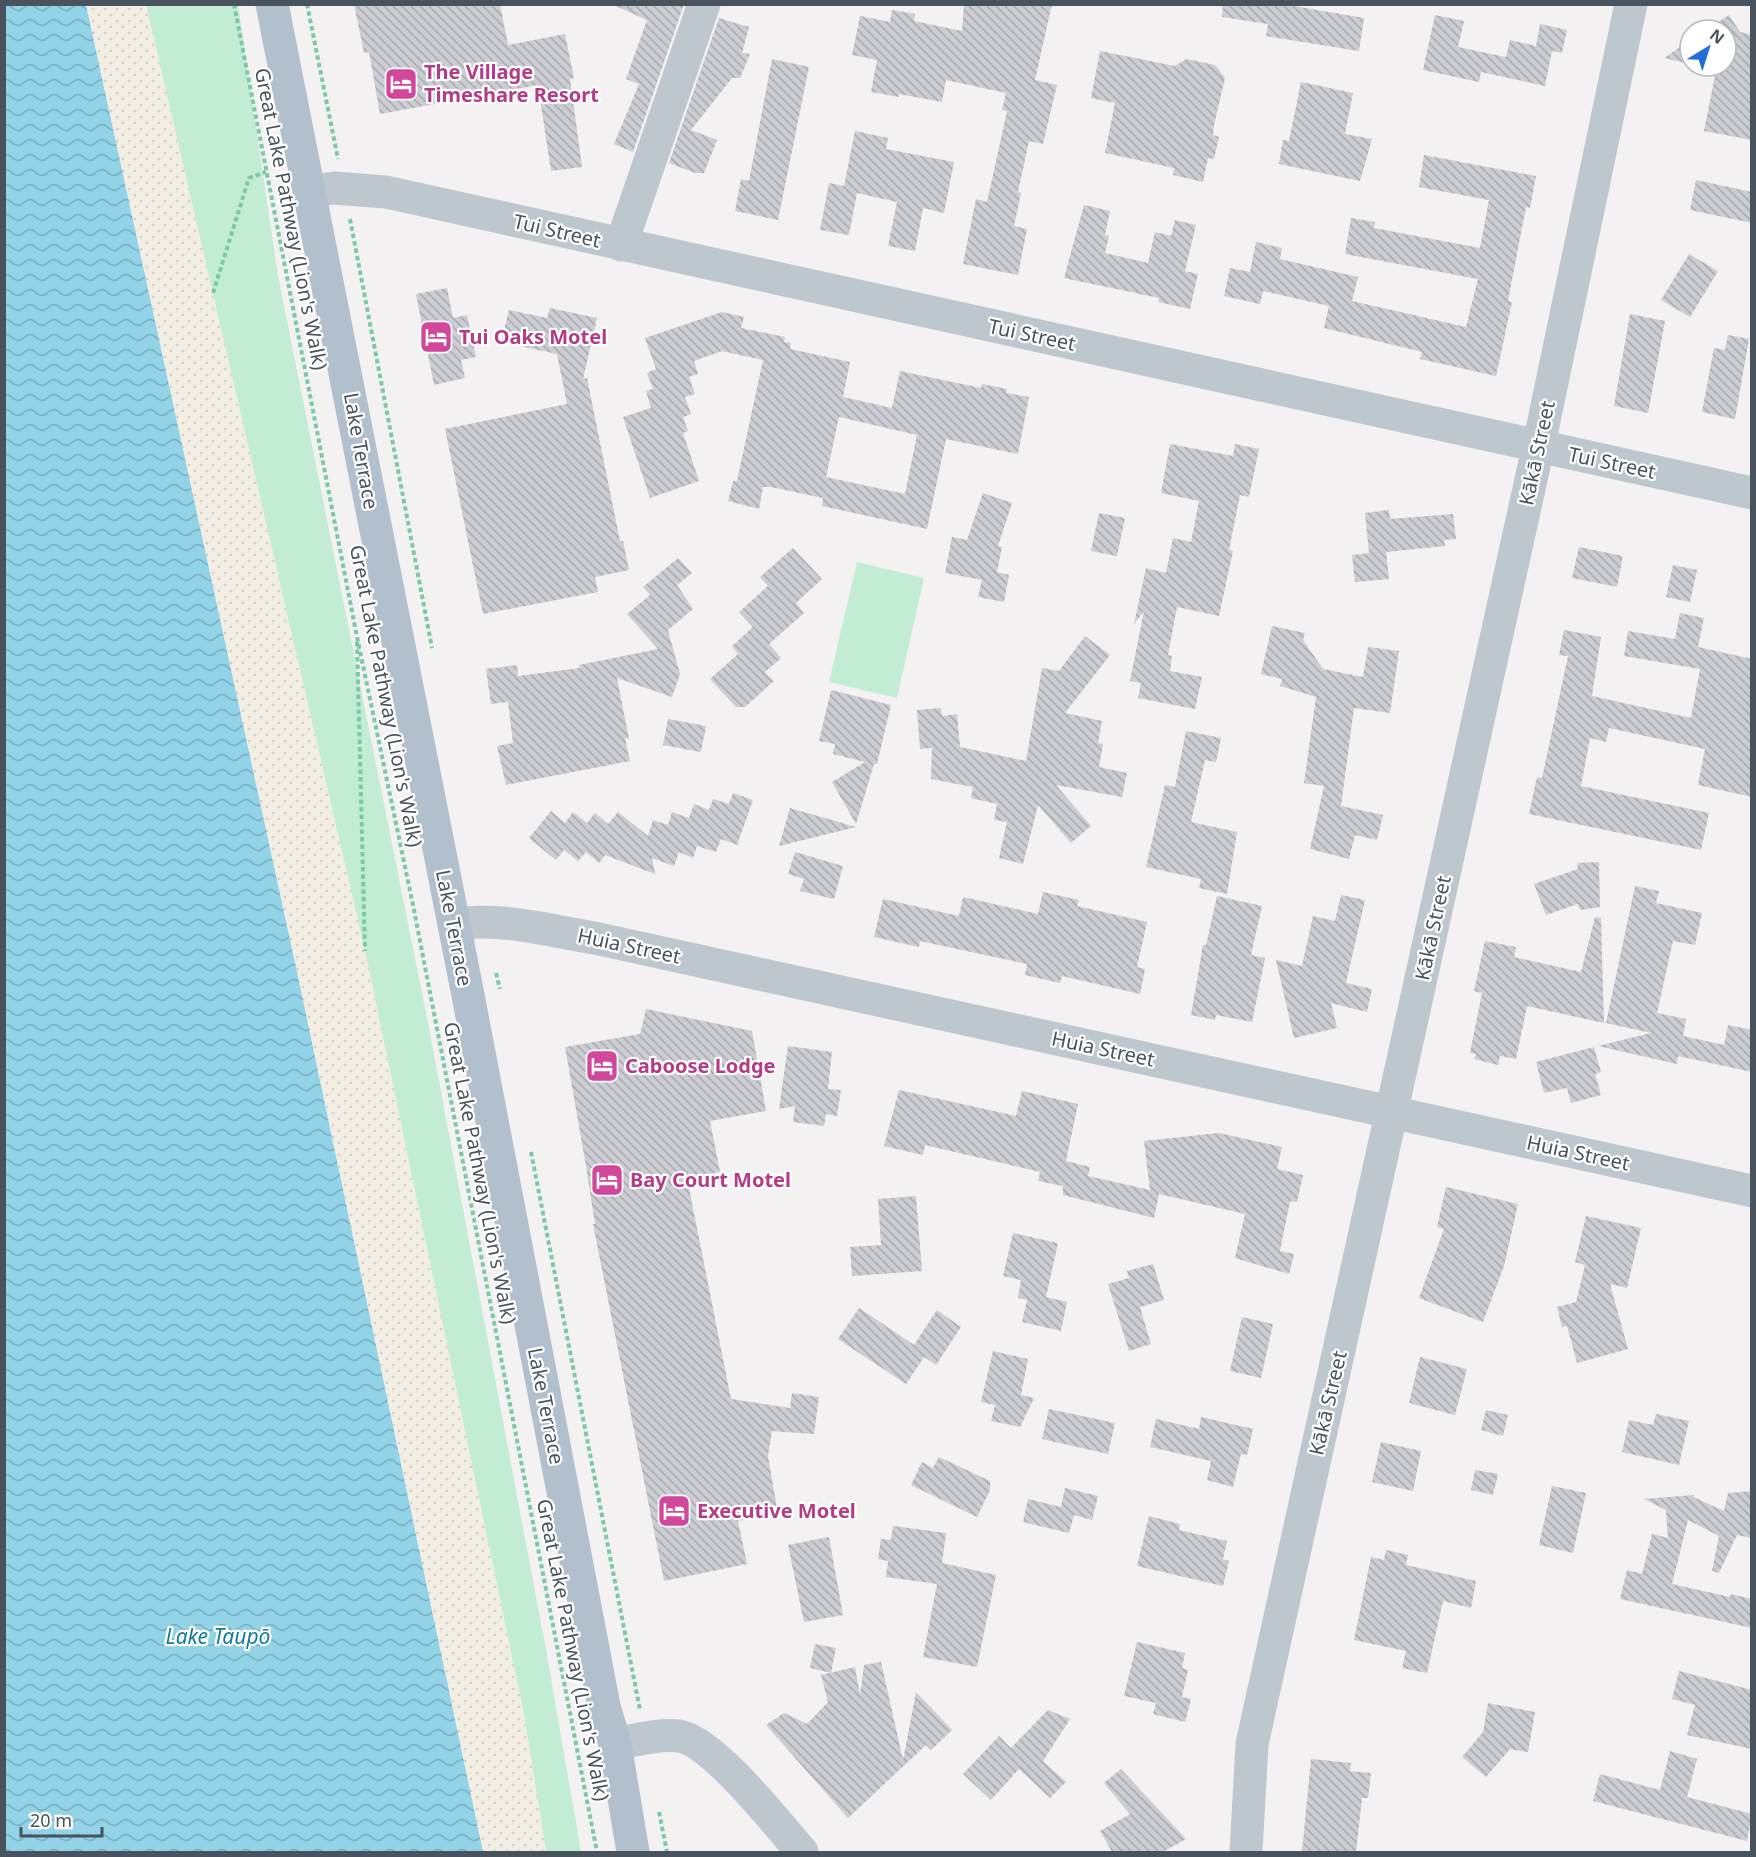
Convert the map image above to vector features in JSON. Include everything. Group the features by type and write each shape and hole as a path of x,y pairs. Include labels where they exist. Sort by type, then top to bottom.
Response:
{"main road":[{"name":"Lake Terrace","path":"272,5 311,191 600,1682 630,1741 633,1852"}],"street":[{"path":"621,245 704,4"},
{"name":"Kākā Street","path":"1246,1852 1252,1744 1538,447 1631,4"},
{"name":"Tui Street","path":"311,191 343,188 386,192 1752,493"},
{"name":"Huia Street","path":"454,924 477,921 508,924 599,939 1752,1191"},
{"path":"630,1741 681,1737 697,1742 717,1758 802,1852"}],"path":[{"name":"Great Lake Pathway (Lion's Walk)","path":"234,4 356,632 413,905 597,1852"},
{"path":"308,4 434,657"},
{"path":"213,293 249,178 266,172"},
{"path":"356,632 365,951"},
{"path":"495,969 501,996"},
{"path":"531,1149 630,1741"}],"green space":[{"path":"146,5 238,5 278,276 428,1023 547,1655 581,1852 546,1852 524,1715 365,951"},
{"path":"857,562 924,578 897,698 829,682"}],"sand":[{"path":"86,5 146,5 365,951 524,1715 546,1852 483,1852 297,972"}],"water":[{"name":"Lake Taupō","path":"4,5 86,5 297,972 483,1852 5,1852"}],"building":[{"path":"354,4 500,4 508,45 565,34 574,78 570,79 582,167 551,171 538,85 380,114 369,52 364,53"},
{"path":"611,4 684,4 633,152 614,144 639,84 626,79 647,20"},
{"path":"964,4 1052,4 1035,80 1057,85 1043,144 1029,141 1018,192 1021,193 1014,226 1027,229 1018,275 963,264 976,199 987,202 1007,111 1002,110 1006,93 946,80 942,102 899,94 899,97 871,92 877,60 852,55 860,16 890,22 892,10 915,14 914,21 962,31"},
{"path":"1223,4 1282,4 1364,18 1359,51 1266,36 1268,24 1222,17"},
{"path":"1435,15 1464,21 1458,47 1506,57 1510,40 1536,46 1540,24 1567,30 1562,53 1552,51 1545,86 1481,72 1479,82 1423,70"},
{"path":"719,18 749,27 742,53 750,54 740,78 732,78 691,130 717,140 704,173 695,173 669,163"},
{"path":"1738,29 1740,32 1752,35 1752,140 1704,131 1714,78 1738,78"},
{"path":"1678,48 1678,61 1664,58"},
{"path":"1100,51 1175,66 1186,59 1215,65 1225,78 1214,125 1213,135 1219,137 1214,159 1208,158 1203,182 1173,175 1174,168 1105,153 1115,103 1091,98"},
{"path":"772,59 809,67 778,220 735,211 741,179 749,181"},
{"path":"1301,82 1353,93 1345,134 1372,139 1360,181 1279,164 1283,140 1289,141"},
{"path":"855,131 888,138 886,149 954,162 944,213 923,208 915,251 888,246 897,202 857,193 849,235 820,230 829,183 844,186"},
{"path":"1424,155 1536,176 1530,208 1526,207 1508,301 1512,302 1496,376 1420,359 1422,352 1324,328 1329,306 1263,291 1260,304 1224,296 1230,268 1250,272 1256,242 1282,248 1280,259 1358,277 1352,301 1466,327 1478,279 1345,254 1351,218 1375,222 1374,228 1480,248 1489,200 1419,187"},
{"path":"1696,180 1752,192 1752,223 1690,210"},
{"path":"1084,205 1110,211 1105,235 1109,236 1105,253 1148,263 1155,232 1171,236 1175,220 1196,225 1185,271 1198,274 1190,309 1158,302 1159,298 1064,278"},
{"path":"1689,254 1718,271 1690,317 1661,300"},
{"path":"447,288 453,318 467,315 476,357 461,360 465,378 434,385 416,294"},
{"path":"550,308 597,318 583,379 587,378 620,541 623,541 629,570 595,577 598,592 483,614 445,429 567,404 557,354 501,342 509,310 547,318"},
{"path":"722,312 744,317 741,328 785,337 784,342 791,343 790,349 850,362 843,397 892,408 900,371 981,388 982,384 1007,389 1006,393 1029,397 1018,454 946,439 927,529 822,506 823,498 771,487 763,487 759,509 728,501 733,481 737,481 763,360 722,351 694,361 698,374 689,377 695,394 685,397 691,414 683,417 688,431 683,433 699,481 650,498 623,417 651,408 646,391 653,389 647,373 656,369 645,338","holes":["839,417 917,435 905,494 826,477"]},
{"path":"1630,314 1665,321 1648,413 1614,406"},
{"path":"1728,335 1749,339 1735,419 1702,412 1714,348 1725,350"},
{"path":"1170,444 1233,456 1235,444 1259,449 1249,497 1240,495 1229,550 1233,551 1219,616 1177,607 1168,655 1172,656 1170,671 1202,677 1195,709 1138,698 1141,683 1130,681 1144,611 1134,624 1146,568 1166,573 1173,538 1191,542 1199,501 1161,493"},
{"path":"983,493 1012,503 998,546 1002,547 997,572 1009,575 1004,602 978,597 982,580 945,573 952,537 967,540"},
{"path":"1389,510 1390,519 1453,514 1456,539 1444,540 1445,546 1386,552 1389,579 1355,582 1352,555 1369,553 1365,513"},
{"path":"1099,513 1125,518 1117,556 1091,551"},
{"path":"1579,547 1623,556 1617,587 1572,578"},
{"path":"793,548 822,579 796,603 804,613 769,644 781,658 765,672 774,681 745,707 736,707 710,679 738,654 732,646 753,627 739,612 768,586 760,577"},
{"path":"678,558 692,573 677,585 693,609 668,630 680,674 672,697 617,678 629,739 625,738 630,761 506,785 497,746 513,743 508,702 491,704 486,669 517,665 518,676 580,668 579,665 658,649 627,614 650,595 643,587"},
{"path":"1673,565 1697,570 1690,602 1666,597"},
{"path":"1680,613 1704,618 1698,647 1752,659 1752,797 1698,785 1705,749 1609,728 1606,742 1590,738 1581,786 1709,813 1701,850 1529,814 1537,777 1542,778 1568,656 1559,655 1564,630 1601,637 1592,696 1691,718 1700,669 1624,656 1628,631 1675,639"},
{"path":"1272,626 1305,633 1303,640 1323,669 1363,677 1368,647 1399,651 1390,713 1354,708 1341,806 1383,815 1377,840 1355,835 1349,859 1310,849 1324,786 1304,783 1316,697 1280,686 1282,679 1261,674"},
{"path":"1085,636 1110,655 1065,713 1102,721 1098,743 1103,744 1099,767 1127,773 1122,797 1056,785 1091,826 1071,843 1038,805 1023,864 999,858 1007,822 994,820 997,804 971,798 973,787 931,779 932,748 920,749 917,710 941,708 942,716 957,714 960,747 1026,761 1042,668 1059,671"},
{"path":"831,690 891,705 877,764 874,764 856,824 832,782 865,762 833,754 835,744 819,741"},
{"path":"668,719 706,726 701,752 663,745"},
{"path":"1186,731 1221,738 1216,762 1205,760 1191,822 1237,832 1227,894 1199,888 1201,879 1146,867 1165,785 1175,787"},
{"path":"733,793 753,800 737,845 721,839 716,852 697,846 693,858 679,852 674,866 652,858 655,874 605,855 599,863 586,852 578,861 564,850 556,860 529,838 551,811 565,823 573,812 587,823 595,813 608,824 618,812 648,836 653,820 668,825 672,812 689,818 694,804 709,810 713,799 729,804"},
{"path":"790,808 856,827 779,846"},
{"path":"795,852 843,866 834,899 800,891 804,879 788,874"},
{"path":"1599,862 1600,907 1580,910 1578,904 1546,915 1534,884 1578,869 1577,863"},
{"path":"1635,886 1659,891 1656,903 1702,913 1695,945 1673,941 1657,1013 1686,1019 1683,1036 1724,1045 1728,1025 1752,1030 1752,1072 1678,1056 1677,1064 1598,1046 1651,1033 1606,1023"},
{"path":"1043,892 1079,900 1077,906 1147,922 1137,967 1145,969 1140,994 1062,976 1060,983 1025,975 1027,964 920,941 919,947 874,937 883,899 959,916 963,897 1038,914"},
{"path":"1341,895 1365,900 1346,983 1372,989 1367,1012 1331,1003 1337,1028 1294,1038 1276,960 1302,966 1313,916 1335,921"},
{"path":"1217,896 1262,906 1251,955 1265,958 1252,1022 1216,1015 1215,1020 1191,1015 1203,945 1206,945"},
{"path":"1595,917 1601,918 1604,1023 1527,1006 1516,1059 1500,1056 1498,1065 1474,1059 1476,1054 1470,1053 1482,993 1474,991 1485,941 1516,947 1514,957 1581,972"},
{"path":"646,1009 752,1031 766,1111 710,1121 720,1172 687,1178 731,1399 790,1408 792,1393 819,1397 814,1434 772,1431 768,1456 778,1514 738,1521 747,1564 664,1581 593,1224 595,1224 586,1166 565,1047 640,1034"},
{"path":"788,1046 832,1052 828,1089 841,1090 837,1116 826,1114 824,1126 793,1122 795,1106 779,1109"},
{"path":"1594,1047 1601,1072 1595,1074 1601,1095 1571,1103 1567,1088 1544,1093 1536,1062"},
{"path":"899,1090 1016,1116 1022,1091 1078,1104 1066,1161 1090,1167 1088,1176 1150,1190 1144,1141 1219,1133 1282,1147 1277,1169 1303,1175 1297,1202 1290,1201 1280,1251 1294,1254 1289,1274 1235,1258 1245,1214 1159,1194 1154,1218 1063,1195 1063,1186 1038,1181 1040,1172 925,1145 923,1155 884,1146"},
{"path":"1446,1187 1518,1204 1504,1266 1483,1322 1419,1298 1444,1229 1437,1227"},
{"path":"916,1196 922,1271 852,1276 850,1247 881,1245 878,1199"},
{"path":"1586,1216 1641,1228 1627,1288 1610,1284 1628,1349 1577,1363 1567,1326 1562,1327 1557,1307 1576,1302 1585,1265 1575,1262"},
{"path":"1013,1233 1058,1243 1046,1297 1067,1302 1061,1331 1022,1322 1027,1300 1018,1298 1021,1280 1003,1276"},
{"path":"1153,1264 1164,1300 1140,1307 1151,1344 1129,1351 1108,1284 1129,1278 1127,1271"},
{"path":"859,1308 914,1345 937,1310 961,1327 936,1365 924,1357 906,1384 838,1339"},
{"path":"1242,1317 1273,1324 1261,1378 1230,1371"},
{"path":"993,1351 1028,1359 1021,1395 1034,1398 1020,1427 991,1421 995,1405 981,1402"},
{"path":"1420,1357 1467,1369 1455,1415 1409,1403"},
{"path":"1049,1409 1115,1423 1108,1454 1042,1439"},
{"path":"1486,1410 1508,1415 1503,1436 1481,1430"},
{"path":"1656,1414 1689,1421 1679,1465 1622,1452 1629,1420 1653,1425"},
{"path":"1201,1417 1253,1429 1247,1455 1241,1454 1233,1487 1207,1480 1211,1461 1150,1447 1156,1419 1199,1429"},
{"path":"1381,1442 1421,1451 1413,1491 1372,1482"},
{"path":"939,1457 990,1481 990,1490 977,1517 911,1485 922,1462 933,1468"},
{"path":"1475,1470 1498,1474 1493,1495 1471,1490"},
{"path":"1552,1486 1586,1493 1573,1553 1539,1545"},
{"path":"1065,1488 1098,1496 1092,1520 1074,1515 1069,1533 1023,1522 1028,1499 1061,1507"},
{"path":"1752,1491 1752,1538 1737,1535 1719,1573 1712,1571 1719,1536 1688,1520 1672,1584 1730,1597 1731,1594 1752,1599 1752,1628 1620,1599 1627,1570 1642,1574 1652,1534 1668,1538 1666,1510 1644,1499 1694,1495 1693,1497 1724,1511 1728,1493"},
{"path":"1149,1516 1180,1524 1179,1530 1227,1541 1223,1559 1229,1561 1223,1586 1137,1566"},
{"path":"893,1526 946,1533 942,1563 996,1575 977,1667 923,1657 937,1584 886,1577 888,1561 878,1559 881,1539 891,1540"},
{"path":"829,1537 843,1615 804,1622 788,1545"},
{"path":"1386,1550 1408,1555 1406,1565 1476,1581 1471,1608 1443,1601 1427,1673 1402,1668 1406,1651 1354,1640 1371,1557 1384,1560"},
{"path":"1137,1642 1185,1653 1182,1668 1188,1670 1182,1697 1191,1699 1185,1722 1153,1714 1156,1703 1124,1696"},
{"path":"815,1644 836,1648 831,1673 810,1668"},
{"path":"881,1662 903,1760 916,1692 952,1730 931,1750 926,1745 848,1818 766,1725 784,1713 807,1724 828,1702 821,1675 855,1667 860,1695 864,1665"},
{"path":"1679,1671 1752,1690 1752,1749 1687,1735 1695,1705 1672,1699"},
{"path":"1488,1703 1535,1712 1528,1752 1510,1749 1486,1777 1462,1757 1483,1732"},
{"path":"1048,1710 1070,1719 1043,1761 1066,1782 1050,1798 1019,1769 991,1800 963,1774 999,1736 1011,1748"},
{"path":"1670,1751 1697,1759 1687,1797 1752,1814 1747,1841 1593,1801 1600,1774 1660,1790"},
{"path":"1311,1759 1351,1763 1350,1771 1371,1773 1368,1798 1362,1798 1356,1852 1302,1852"},
{"path":"1121,1769 1186,1839 1163,1852 1112,1852 1100,1831 1130,1814 1104,1783"}],"place":[{"name":"The Village Timeshare Resort","path":"401,84"},
{"name":"Tui Oaks Motel","path":"436,337"},
{"name":"Caboose Lodge","path":"602,1066"},
{"name":"Bay Court Motel","path":"607,1180"},
{"name":"Executive Motel","path":"674,1511"}]}
